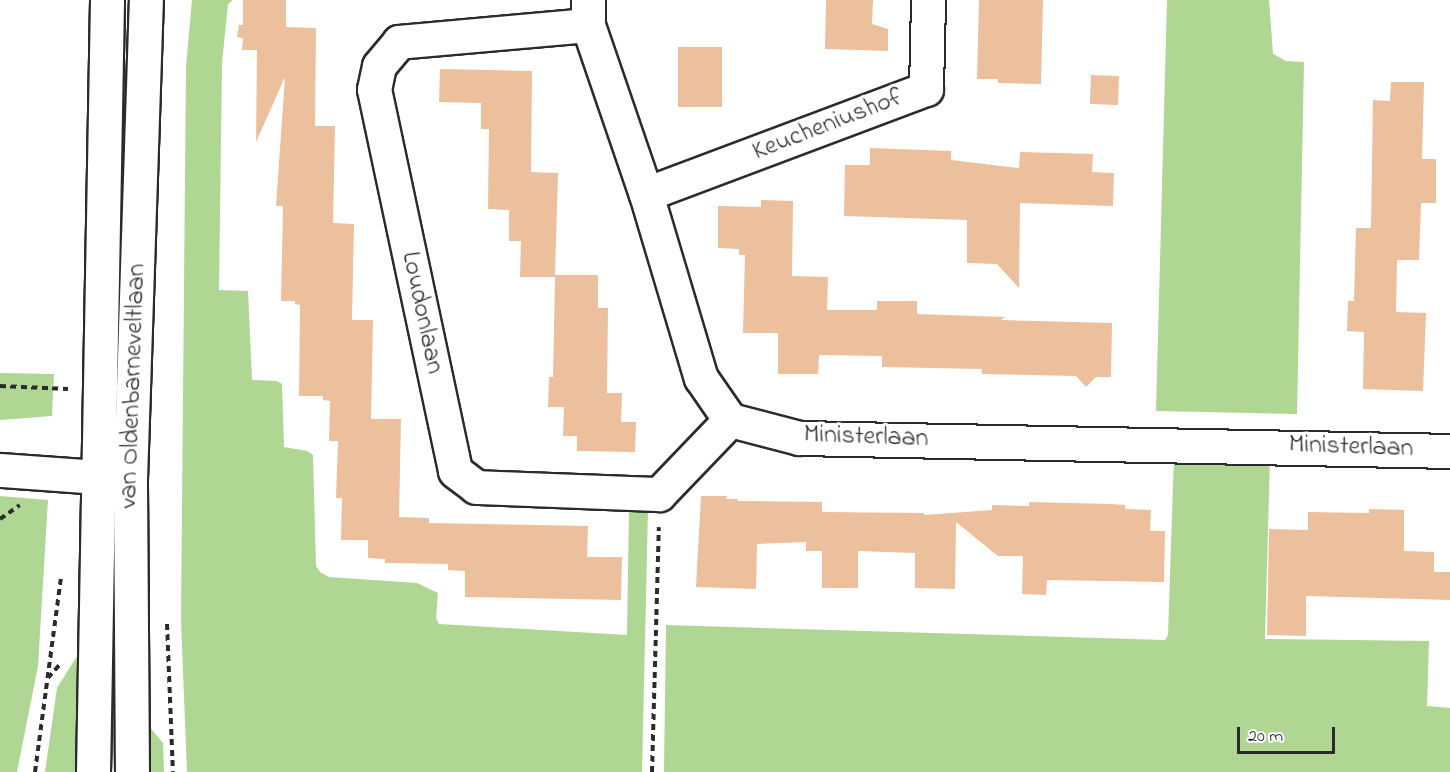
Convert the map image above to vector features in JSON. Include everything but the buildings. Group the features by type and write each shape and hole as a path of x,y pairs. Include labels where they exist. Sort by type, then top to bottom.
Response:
{"street":[{"name":"van Oldenbarneveltlaan","path":"93,772 96,476 107,0"},
{"name":"van Oldenbarneveltlaan","path":"132,772 130,479 146,0"},
{"name":"Keucheniushof","path":"646,194 926,89 928,0"},
{"path":"588,13 646,194 701,378 730,420 659,494"},
{"name":"Loudonlaan","path":"588,13 399,42 379,66 374,89 455,471 476,487 659,494"},
{"name":"Ministerlaan","path":"730,420 799,438 1450,451"},
{"path":"0,470 130,479"}],"path":[{"path":"0,386 68,389"},
{"path":"652,772 659,494"},
{"path":"35,772 48,678"},
{"path":"171,741 173,772"}],"green space":[{"path":"192,0 233,0 228,4 222,63 219,290 248,291 252,380 277,381 282,384 284,447 307,451 313,455 316,566 320,572 329,577 417,583 438,593 436,618 439,624 627,635 629,508 648,509 642,772 187,772 181,621 186,67"},
{"path":"1167,0 1269,0 1273,54 1286,61 1304,62 1297,414 1156,411"},
{"path":"0,373 54,374 52,416 0,420"},
{"path":"1174,455 1270,457 1265,639 1429,641 1427,706 1450,708 1450,772 664,772 666,625 1165,640 1168,635"},
{"path":"0,496 48,500 38,666 17,772 0,772"},
{"path":"79,653 75,772 45,772 57,688"},
{"path":"138,713 163,743 164,772 139,772"}]}
